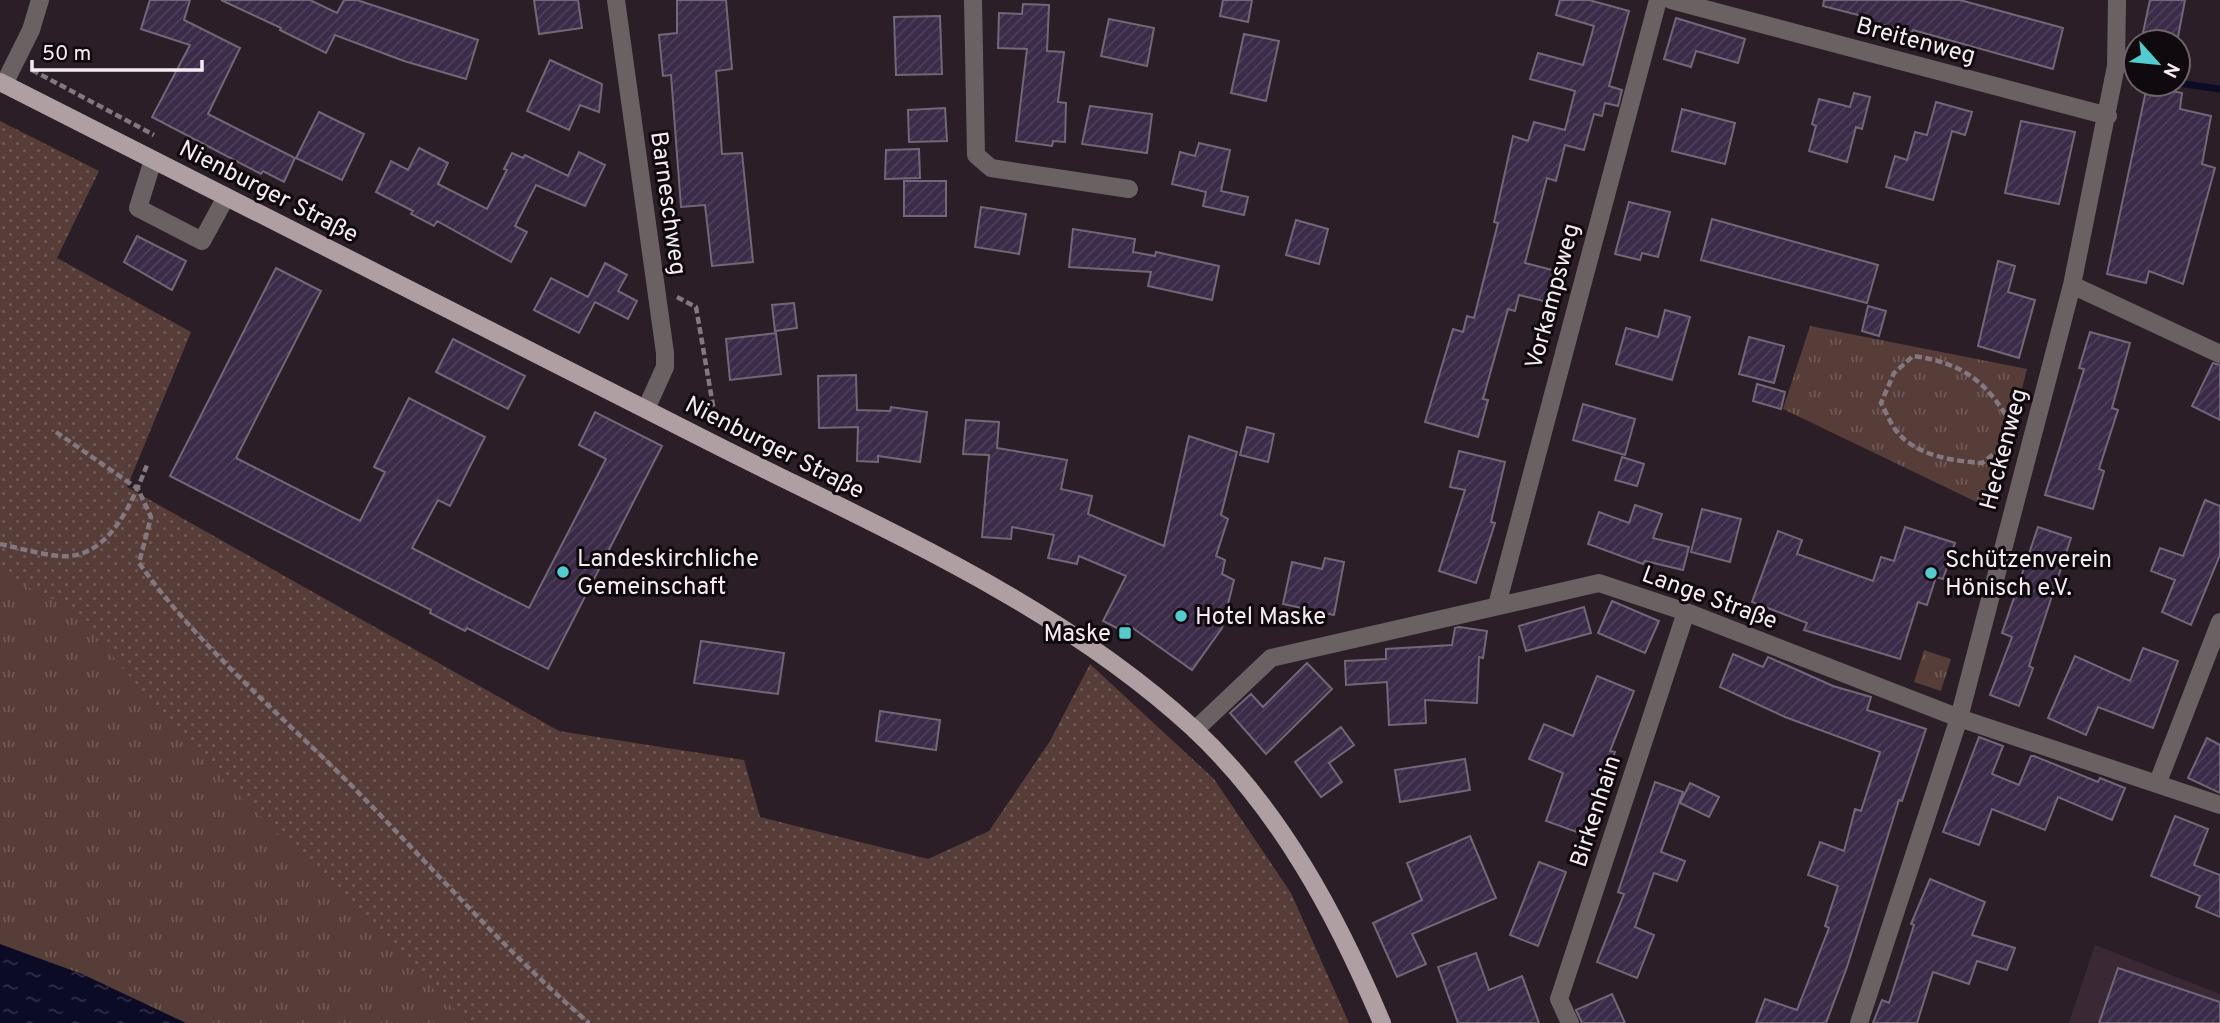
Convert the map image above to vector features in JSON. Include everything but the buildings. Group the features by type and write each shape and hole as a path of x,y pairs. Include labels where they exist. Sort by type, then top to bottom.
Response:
{"main road":[{"name":"Nienburger Straße","path":"2,83 1010,596 1143,685 1195,730 1253,794 1285,837 1336,924 1382,1023"}],"street":[{"path":"2,83 30,30 40,0"},
{"name":"Barneschweg","path":"616,0 665,367 646,409"},
{"path":"972,0 976,155 991,168 1129,190"},
{"name":"Vorkampsweg","path":"1497,605 1658,0"},
{"name":"Breitenweg","path":"1671,0 2108,116"},
{"name":"Heckenweg","path":"1859,1023 1959,719 2023,433 2072,285 2116,66 2117,0"},
{"path":"153,160 138,208 202,241 226,197"},
{"path":"2072,285 2220,354"},
{"name":"Lange Straße","path":"1195,730 1271,658 1600,583 1686,612 1959,719 2158,782 2220,805"},
{"name":"Birkenhain","path":"1570,1023 1559,999 1686,612"},
{"path":"2158,782 2220,622"}],"path":[{"path":"673,295 696,307 716,423"},
{"path":"1913,356 1937,359 1981,380 2023,433 1982,463 1950,461 1915,446 1897,433 1881,403 1894,373 1913,356"},
{"path":"56,432 138,489 151,517 139,563 171,608 355,790 533,975 589,1023"},
{"path":"0,544 61,557 87,553 117,526 138,489 147,466"}],"shaded area":[{"path":"2095,945 2220,994 2220,1023 2069,1023"}],"green space":[{"path":"0,121 99,171 57,258 191,332 127,487 559,731 744,760 760,817 928,859 989,831 1050,741 1090,664 1214,779 1291,893 1349,1023 186,1023 0,944"},
{"path":"1810,326 2027,369 1991,509 1783,409"},
{"path":"0,573 73,609 179,735 468,1023 0,1023"},
{"path":"1924,650 1951,659 1941,691 1914,682"}],"water":[{"path":"0,944 82,974 186,1023 0,1023"}],"waterway":[{"path":"2192,85 2220,89"}],"place":[{"name":"Landeskirchliche Gemeinschaft","path":"563,572"},
{"name":"Schützenverein Hönisch e.V.","path":"1931,573"},
{"name":"Hotel Maske","path":"1181,616"},
{"name":"Maske","path":"1125,633"}]}
